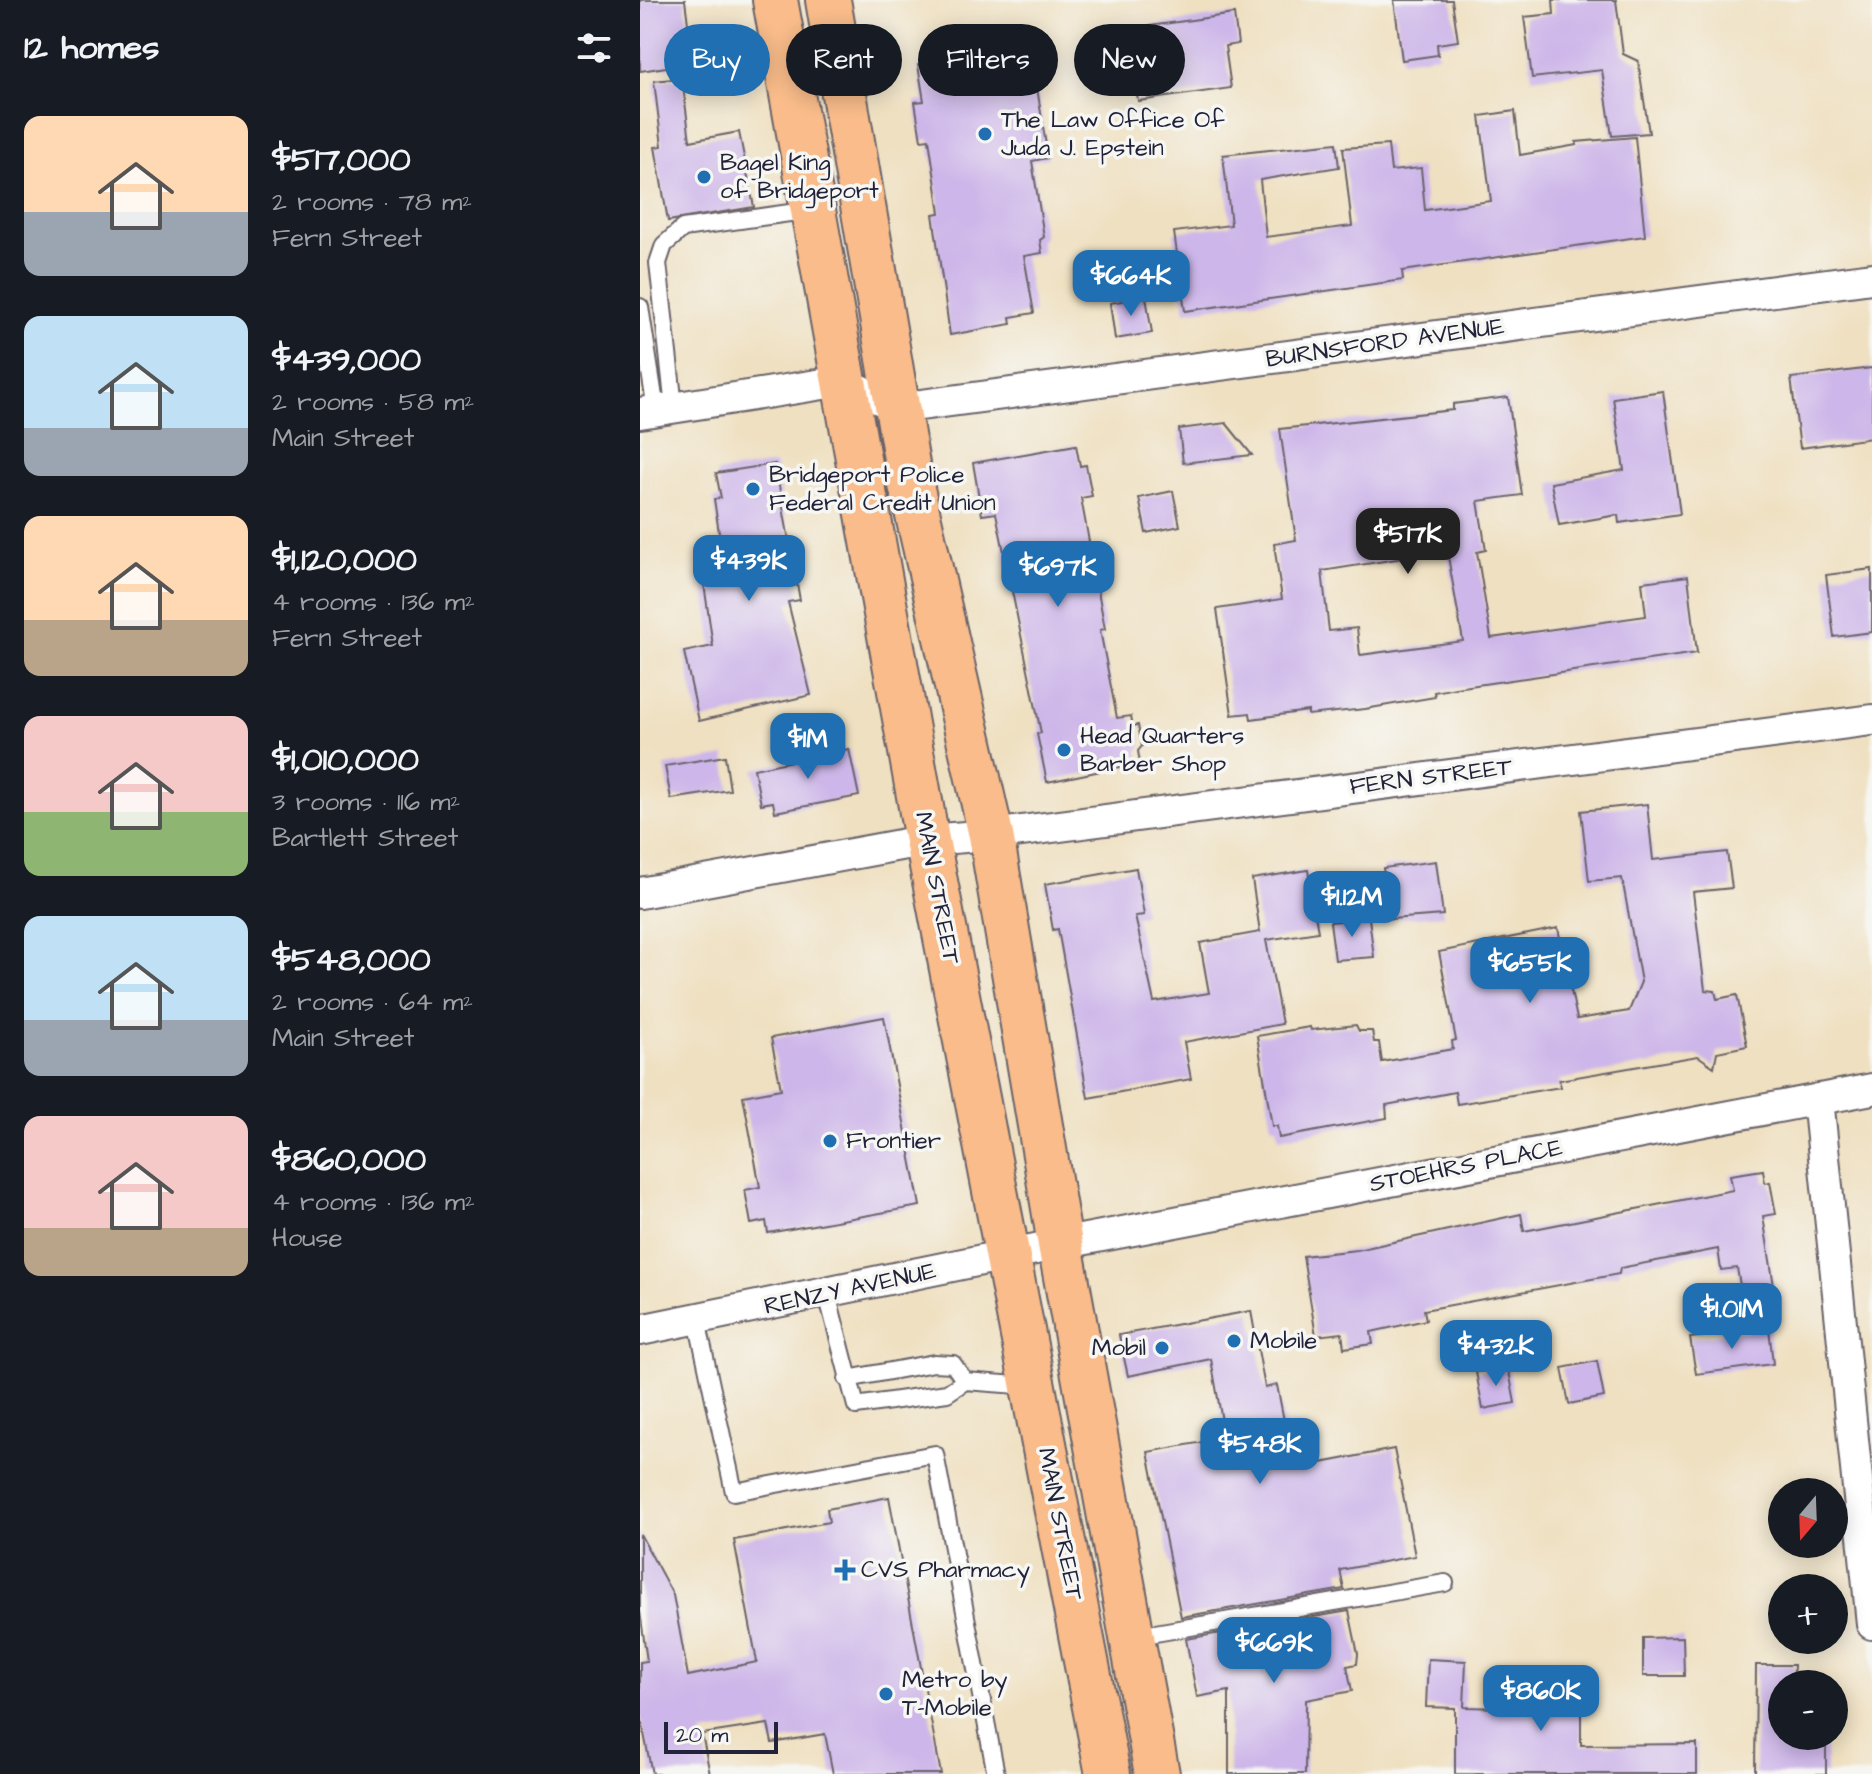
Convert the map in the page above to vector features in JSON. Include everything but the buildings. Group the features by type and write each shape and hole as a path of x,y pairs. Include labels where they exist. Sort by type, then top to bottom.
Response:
{"main road":[{"name":"MAIN STREET","path":"775,0 927,840 1108,1774"},
{"name":"MAIN STREET","path":"828,0 909,476 991,835 1060,1244 1157,1774"}],"street":[{"name":"BURNSFORD AVENUE","path":"898,408 1872,278"},
{"path":"657,410 842,381 898,408"},
{"name":"FERN STREET","path":"640,893 927,840 991,835 1872,720"},
{"name":"STOEHRS PLACE","path":"1060,1244 1872,1089"},
{"path":"1818,1099 1872,1624"},
{"name":"RENZY AVENUE","path":"640,1330 1060,1244"}],"lane":[{"path":"657,410 658,263 664,245 683,228 812,210"},
{"path":"640,307 657,410"},
{"path":"827,1294 856,1406 947,1393 965,1381 1033,1386"},
{"path":"697,1320 734,1492 935,1454 996,1774"},
{"path":"847,1379 934,1363 953,1364 965,1381"},
{"path":"1131,1637 1445,1583"}],"place":[{"name":"The Law Office Of Juda J. Epstein","path":"985,134"},
{"name":"Bagel King of Bridgeport","path":"704,177"},
{"name":"Bridgeport Police Federal Credit Union","path":"753,489"},
{"name":"Head Quarters Barber Shop","path":"1064,750"},
{"name":"Frontier","path":"830,1141"},
{"name":"Mobile","path":"1234,1341"},
{"name":"Mobil","path":"1162,1348"},
{"name":"CVS Pharmacy","path":"845,1570"},
{"name":"Metro by T-Mobile","path":"886,1694"}]}
